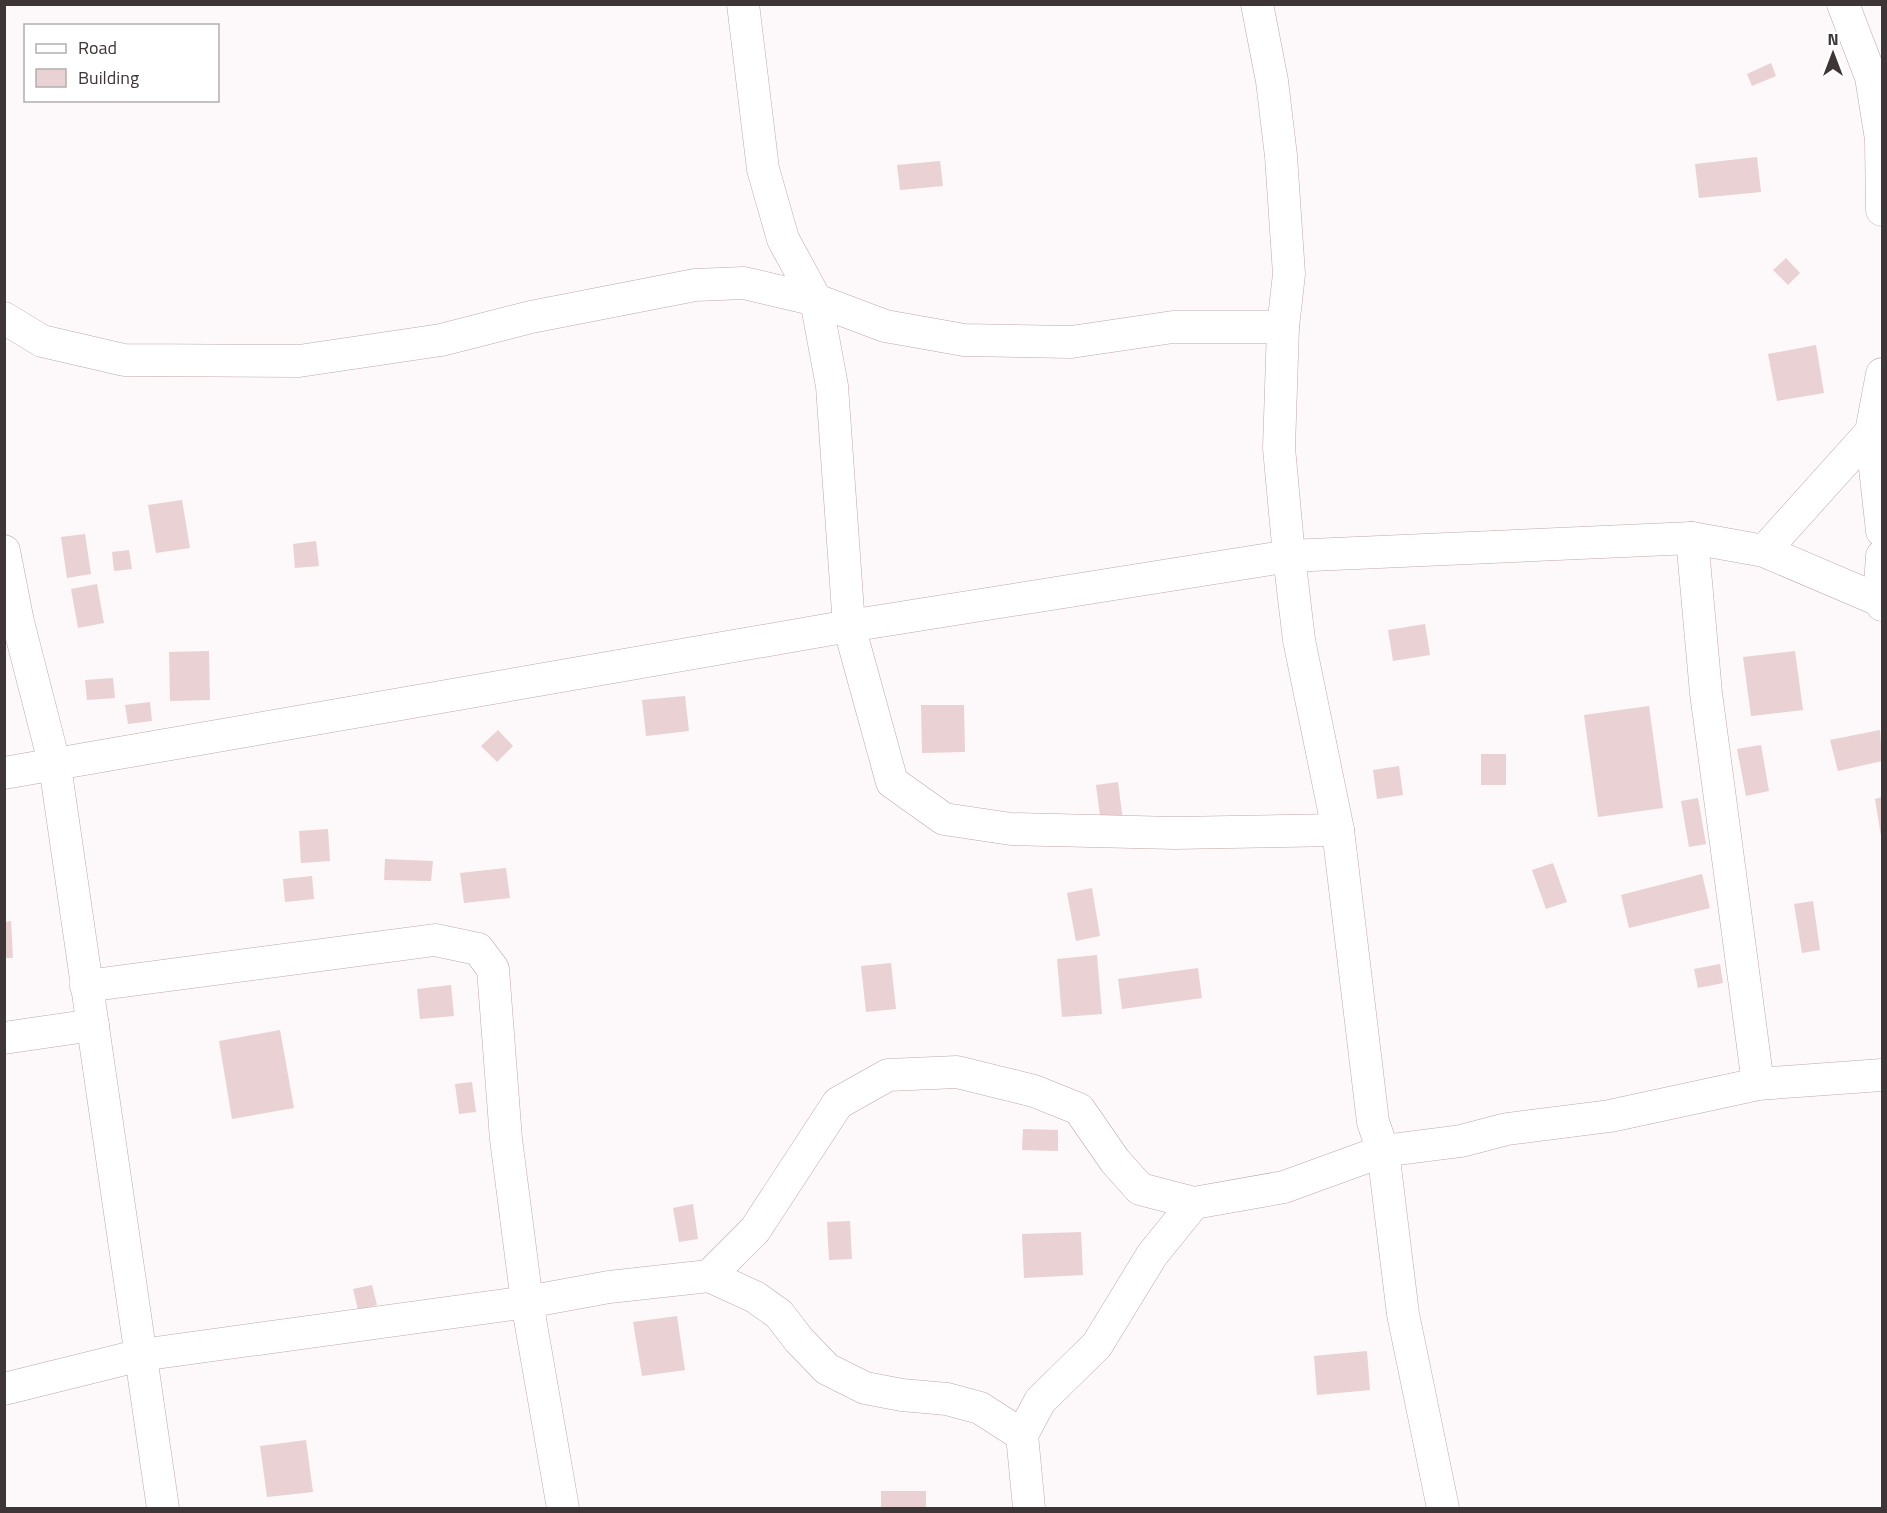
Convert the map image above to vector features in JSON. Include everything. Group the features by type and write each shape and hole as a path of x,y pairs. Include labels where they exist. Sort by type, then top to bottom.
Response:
{"street":[{"path":"743,4 764,169 783,239 816,300 832,386 849,626 892,782 944,819 1023,829 1175,833 1338,831"},
{"path":"1257,4 1272,81 1281,156 1289,274 1283,327 1279,448 1299,640 1338,831 1373,1122 1383,1151 1403,1314 1443,1509"},
{"path":"1843,4 1871,77 1881,139 1882,210"},
{"path":"4,318 42,341 124,360 299,361 441,340 531,317 695,285 744,283 816,300 885,326 964,340 1071,342 1173,327 1283,327"},
{"path":"1882,374 1871,432 1882,531"},
{"path":"1764,551 1871,432"},
{"path":"1692,538 1706,693 1758,1084"},
{"path":"4,773 55,766 849,626 1289,556 1692,538 1764,551 1881,603 1882,556"},
{"path":"4,551 11,618 55,766 163,1509"},
{"path":"86,987 435,940 478,949 493,969 506,1139 527,1302 563,1509"},
{"path":"4,1038 93,1025"},
{"path":"709,1276 755,1230 838,1103 888,1075 957,1072 1034,1091 1079,1109 1115,1161 1140,1189 1194,1203 1284,1187 1383,1151 1461,1141 1507,1129 1610,1116 1758,1084 1882,1076"},
{"path":"1029,1509 1022,1435 1040,1401 1097,1345 1152,1255 1194,1203"},
{"path":"4,1389 141,1355 527,1302 609,1287 709,1276 755,1297 779,1314 799,1340 827,1369 865,1388 902,1395 947,1399 980,1408 1022,1435"}],"building":[{"path":"1771,63 1776,76 1752,86 1747,74"},
{"path":"1757,157 1761,192 1699,198 1695,164"},
{"path":"940,161 943,186 900,190 897,165"},
{"path":"1786,258 1800,273 1788,285 1773,270"},
{"path":"1816,345 1824,393 1777,401 1768,354"},
{"path":"182,500 190,548 156,553 148,505"},
{"path":"85,534 91,574 67,578 61,537"},
{"path":"316,541 319,566 295,568 293,544"},
{"path":"129,550 132,569 114,571 112,552"},
{"path":"97,584 104,623 78,628 71,589"},
{"path":"1425,624 1430,655 1393,661 1388,630"},
{"path":"209,651 210,700 170,701 169,652"},
{"path":"1795,651 1803,710 1751,716 1743,657"},
{"path":"113,678 115,698 87,700 85,680"},
{"path":"685,696 689,731 646,736 642,700"},
{"path":"150,702 152,721 128,724 125,705"},
{"path":"921,705 964,705 965,752 922,753"},
{"path":"1649,706 1663,808 1598,817 1584,715"},
{"path":"498,730 513,746 497,762 481,746"},
{"path":"1880,730 1882,761 1838,771 1830,740"},
{"path":"1761,745 1769,791 1746,796 1737,749"},
{"path":"1481,754 1506,754 1506,785 1481,785"},
{"path":"1399,766 1403,795 1377,799 1373,770"},
{"path":"1118,782 1123,821 1101,824 1096,785"},
{"path":"1882,797 1882,836 1881,836 1875,799"},
{"path":"1698,798 1706,844 1689,847 1681,801"},
{"path":"328,829 330,861 301,863 299,831"},
{"path":"385,859 433,861 431,881 384,880"},
{"path":"1553,863 1567,902 1546,909 1532,870"},
{"path":"506,868 510,898 464,903 460,873"},
{"path":"1702,874 1710,908 1629,928 1621,895"},
{"path":"312,876 314,899 285,902 283,879"},
{"path":"1092,888 1100,936 1076,941 1067,893"},
{"path":"1813,901 1820,950 1802,953 1794,904"},
{"path":"11,921 13,958 4,958 4,922"},
{"path":"1097,955 1102,1014 1062,1017 1057,959"},
{"path":"891,963 896,1009 866,1012 861,966"},
{"path":"1720,964 1723,983 1698,988 1694,969"},
{"path":"1198,968 1202,998 1122,1009 1118,979"},
{"path":"451,985 454,1016 420,1019 417,989"},
{"path":"280,1030 294,1108 232,1119 219,1041"},
{"path":"472,1082 476,1112 459,1114 455,1084"},
{"path":"1023,1129 1058,1130 1058,1151 1022,1150"},
{"path":"693,1204 698,1239 679,1242 673,1208"},
{"path":"850,1221 852,1259 829,1260 827,1222"},
{"path":"1081,1232 1083,1275 1024,1278 1022,1234"},
{"path":"372,1285 377,1305 358,1310 353,1289"},
{"path":"677,1316 685,1370 642,1376 633,1322"},
{"path":"1367,1351 1370,1390 1317,1395 1314,1356"},
{"path":"306,1440 313,1492 267,1497 260,1446"},
{"path":"881,1491 926,1491 926,1508 881,1508"}]}
